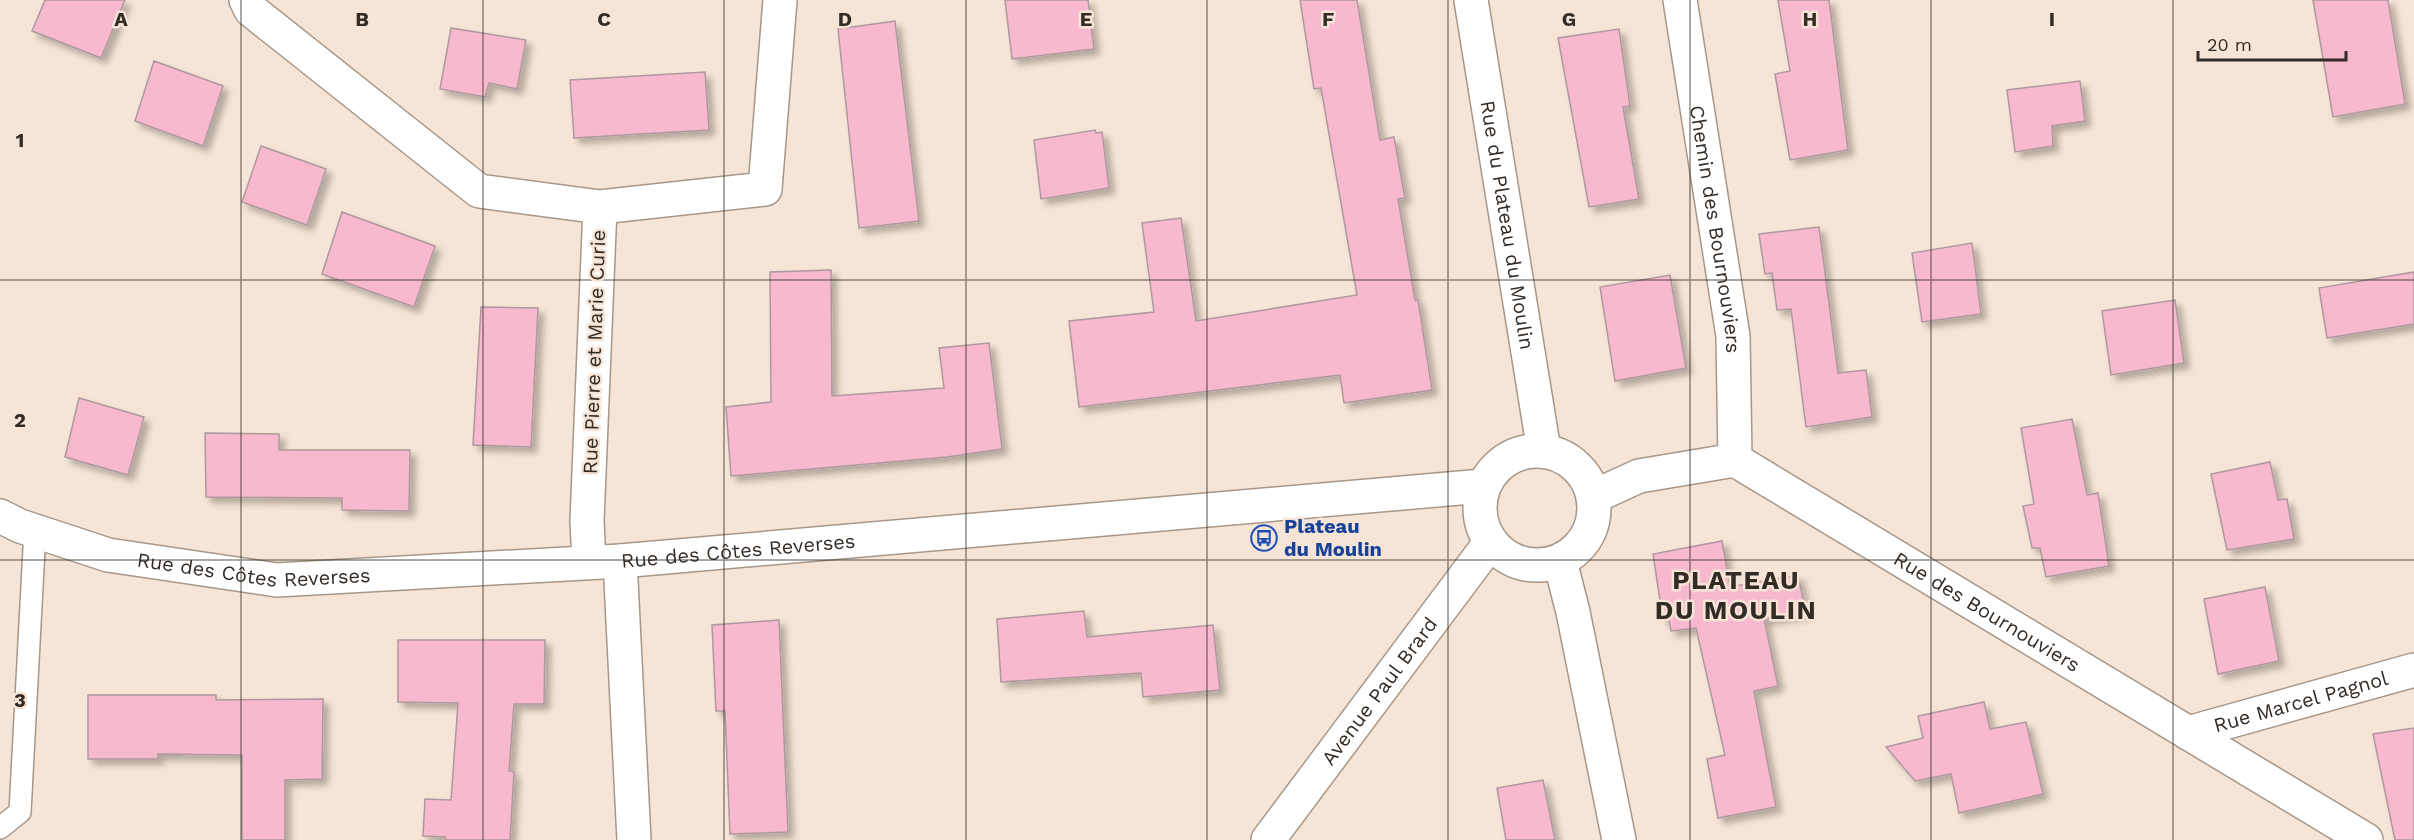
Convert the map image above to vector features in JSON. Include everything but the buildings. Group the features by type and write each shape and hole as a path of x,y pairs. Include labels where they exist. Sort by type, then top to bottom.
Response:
{"street":[{"name":"Rue Pierre et Marie Curie","path":"246,0 251,10 479,191 600,207 587,521 605,562 634,840"},
{"path":"600,207 765,189 780,0"},
{"name":"Rue du Plateau du Moulin","path":"1471,0 1544,451"},
{"name":"Chemin des Bournouviers","path":"1680,0 1733,336 1735,460"},
{"path":"1544,451 1561,456 1576,466 1587,480 1593,496 1593,516 1588,535 1576,550 1560,561 1542,566 1522,564 1504,556 1490,543 1482,526 1479,506 1484,486 1493,471 1508,459 1526,452 1544,451"},
{"path":"1593,496 1639,476 1735,460"},
{"name":"Rue des Bournouviers","path":"1735,460 2366,840"},
{"name":"Rue des Côtes Reverses","path":"0,516 108,555 277,580 605,562 1484,486"},
{"name":"Avenue Paul Brard","path":"1268,840 1490,543"},
{"path":"1560,561 1573,612 1619,840"},
{"name":"Rue Marcel Pagnol","path":"2188,733 2414,670"}],"lane":[{"path":"0,828 20,812 35,530"}],"place":[{"name":"Plateau du Moulin","path":"1264,538"}],"district":[{"name":"PLATEAU DU MOULIN","path":"1736,595"}]}
